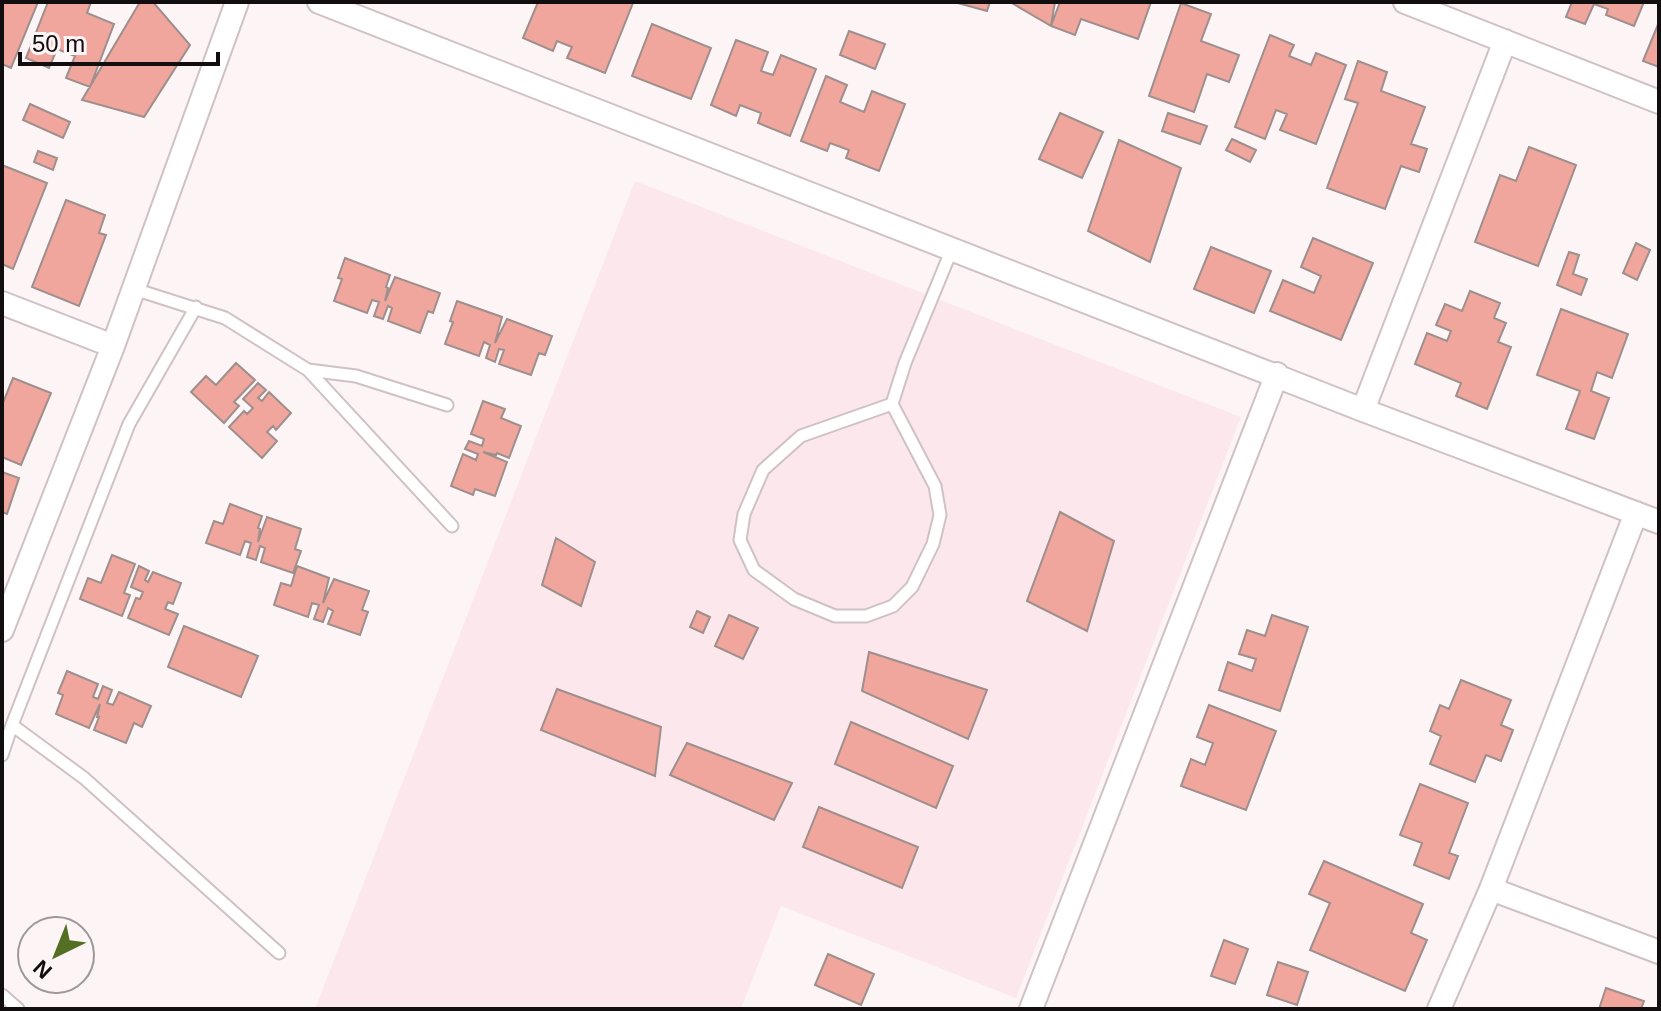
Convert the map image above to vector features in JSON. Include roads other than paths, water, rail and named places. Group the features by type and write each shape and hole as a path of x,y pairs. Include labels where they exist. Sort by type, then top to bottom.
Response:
{"street":[{"path":"2,630 113,346 237,2"},
{"path":"319,2 1363,410 1659,522"},
{"path":"1405,2 1659,102"},
{"path":"1363,410 1505,41"},
{"path":"2,303 113,346"},
{"path":"1031,1009 1277,374"},
{"path":"1439,1009 1491,889 1636,513"},
{"path":"1491,889 1659,952"}],"lane":[{"path":"892,404 801,436 763,470 744,514 740,540 754,570 794,599 835,616 866,616 893,606 912,587 933,544 940,515 935,486 892,404 905,363 952,249"},
{"path":"134,289 225,318 308,370 452,526"},
{"path":"2,755 129,424 196,307"},
{"path":"308,370 356,376 447,405"},
{"path":"12,725 84,778 279,953"},
{"path":"2,995 18,1009"}]}
